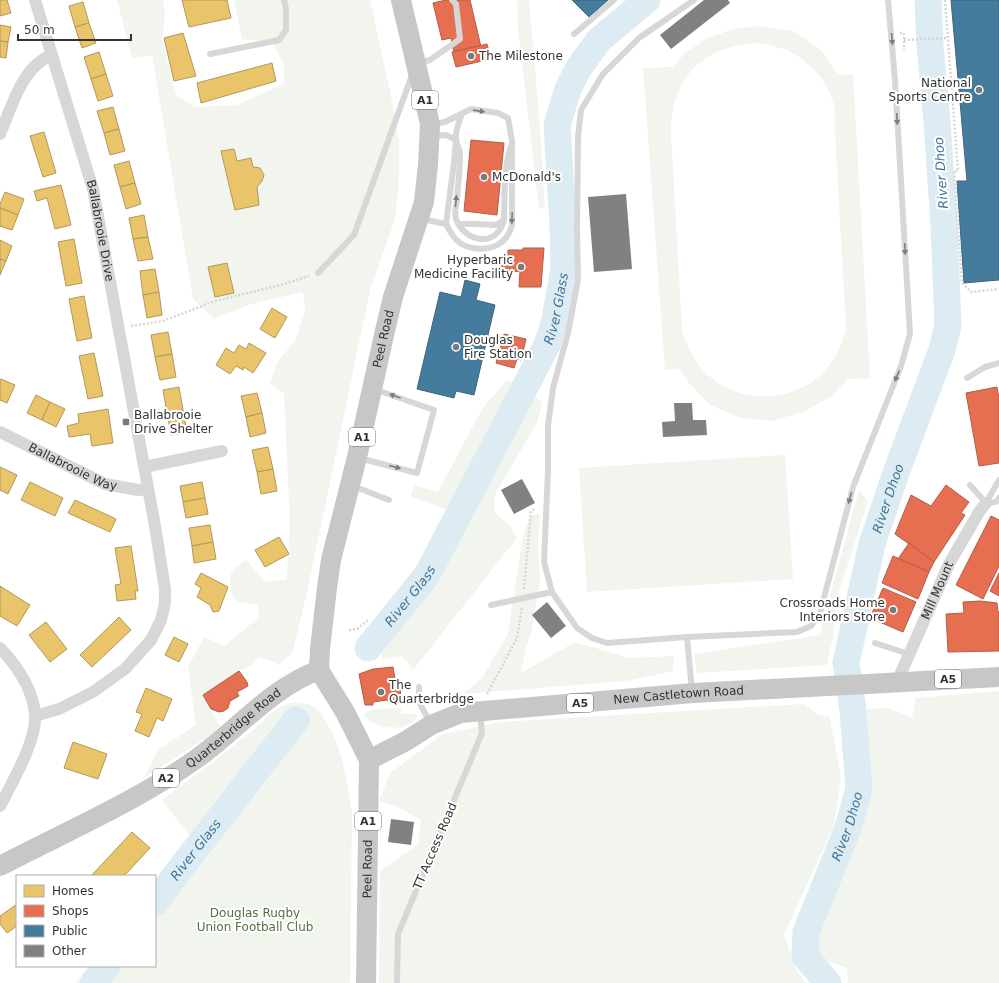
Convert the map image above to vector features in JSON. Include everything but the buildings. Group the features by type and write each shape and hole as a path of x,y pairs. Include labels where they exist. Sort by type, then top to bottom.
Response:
{"highway":[{"name":"Peel Road","path":"366,983 369,760 322,674 320,649 331,560 357,458 393,297 424,202 430,130 401,0"},
{"name":"Quarterbridge Road","path":"0,866 164,780 200,756 284,688 306,675 322,674"},
{"name":"New Castletown Road","path":"369,760 406,741 431,725 461,713 693,693 999,677"}],"street":[{"name":"Ballabrooie Drive","path":"35,0 93,189 165,589 165,603 161,620 151,640 125,669 93,692 58,709 35,716"},
{"path":"0,134 24,80 33,67 44,58 52,54"},
{"name":"Ballabrooie Way","path":"0,432 105,484 138,490 148,489"},
{"path":"144,467 222,451"},
{"name":"Mill Mount","path":"897,682 949,564 979,512 995,502"},
{"path":"0,648 21,673 32,700 35,716 33,733 26,755 0,806"}],"lane":[{"path":"210,54 279,40 286,30 286,9 284,0"},
{"path":"318,273 354,235 416,64 430,60 460,39 456,4 452,0"},
{"path":"574,34 614,0"},
{"path":"694,0 639,38 603,74 581,110 578,137 578,280 568,333 553,388 548,426 548,471 544,562 552,592 577,628 592,638 607,643 687,637 797,632 811,626 820,613 853,487 902,366 910,334 895,80 888,0"},
{"path":"430,130 445,122 462,114 471,110 498,113 508,118 512,141 512,225 508,235 503,241 490,249 464,246 458,242 446,224 458,122 462,114"},
{"path":"430,130 456,140 461,153 455,214 459,224 467,234 476,238 484,239 496,235 501,230 504,220 508,156 512,141"},
{"path":"418,219 446,224"},
{"path":"459,224 496,225 504,220"},
{"path":"967,378 985,367 999,363"},
{"path":"357,458 418,473 434,410 372,389"},
{"path":"970,484 995,502 999,480"},
{"path":"350,484 389,500"},
{"path":"491,605 552,592"},
{"path":"687,637 693,693"},
{"path":"874,643 909,654"},
{"path":"419,688 418,702 431,725"},
{"name":"TT Access Road","path":"397,983 398,934 482,733 479,712"}],"path":[{"path":"945,0 958,171 954,171 962,283 971,292 999,289"},
{"path":"904,33 904,40 948,38"},
{"path":"119,328 163,321 215,301 280,286 318,273"},
{"path":"349,630 357,628 368,620"}],"green space":[{"path":"117,0 163,0 165,15 162,39 176,95 195,107 236,105 284,84 284,65 270,39 257,41 242,39 234,0 370,0 391,96 399,141 399,179 395,219 370,290 308,588 293,651 279,665 259,657 251,666 239,671 203,696 220,726 212,734 144,778 158,750 196,725 188,667 204,637 225,646 259,617 257,604 239,602 233,598 230,580 232,572 246,560 266,582 287,579 290,522 284,394 270,384 277,363 296,339 305,311 303,292 251,304 214,319 193,299 152,55 132,58"},
{"path":"517,0 529,0 545,209 539,208 518,29"},
{"path":"759,26 793,31 822,51 838,75 853,74 870,378 848,379 829,398 803,412 772,421 741,418 710,405 690,384 679,369 665,370 643,68 673,67 684,54 706,39 733,29","holes":["757,43 784,49 802,59 818,74 830,93 835,118 846,329 838,352 824,372 808,384 791,392 772,396 753,396 734,391 716,382 698,364 682,331 671,134 672,114 676,97 683,82 693,69 705,59 720,51 737,46"]},
{"path":"507,380 516,384 448,510 411,496 414,485 438,492 482,409"},
{"path":"534,396 542,403 537,423 495,494 494,512 509,525 517,538 413,670 402,656 382,659 381,643 435,575"},
{"path":"785,455 793,579 587,592 579,468"},
{"path":"859,490 868,501 837,598 833,636 827,665 697,673 694,654 820,635"},
{"path":"540,514 538,542 540,583 531,632 525,651 521,673 575,642 629,658 674,656 673,671 626,681 463,694 482,678 508,634 522,541 530,515"},
{"path":"999,691 999,983 848,983 847,968 823,960 814,947 815,929 861,813 870,761 867,709 889,708 912,718 916,698"},
{"name":"Douglas Rugby Union Football Club","path":"293,702 303,703 310,705 319,711 337,743 344,766 352,814 350,983 76,983 92,967 156,967 156,903 183,876 191,838 162,800 236,744 273,712"},
{"path":"804,704 818,715 830,717 841,778 834,825 784,935 797,971 806,983 379,983 380,871 418,845 421,820 396,806 379,801 390,773 443,734 500,722"},
{"path":"401,708 401,714 416,714 417,717 409,724 397,728 378,725 372,722 364,714 374,709"}],"waterway":[{"name":"River Glass","path":"368,648 427,575 547,345 554,324 564,268 557,125 568,89 578,69 599,40 647,0"},
{"name":"River Dhoo","path":"828,983 805,956 806,932 848,828 859,788 853,711 846,663 872,544 896,473 942,350 948,325 944,226 930,46 928,0"},
{"name":"River Glass","path":"156,902 296,720"},
{"name":"River Glass","path":"93,983 106,967"}],"place":[{"name":"The Milestone","path":"471,56"},
{"name":"National Sports Centre","path":"979,90"},
{"name":"McDonald's","path":"484,177"},
{"name":"Hyperbaric Medicine Facility","path":"521,267"},
{"name":"Douglas Fire Station","path":"456,347"},
{"name":"Ballabrooie Drive Shelter","path":"126,422"},
{"name":"Crossroads Home Interiors Store","path":"893,610"},
{"name":"The Quarterbridge","path":"381,692"}]}
